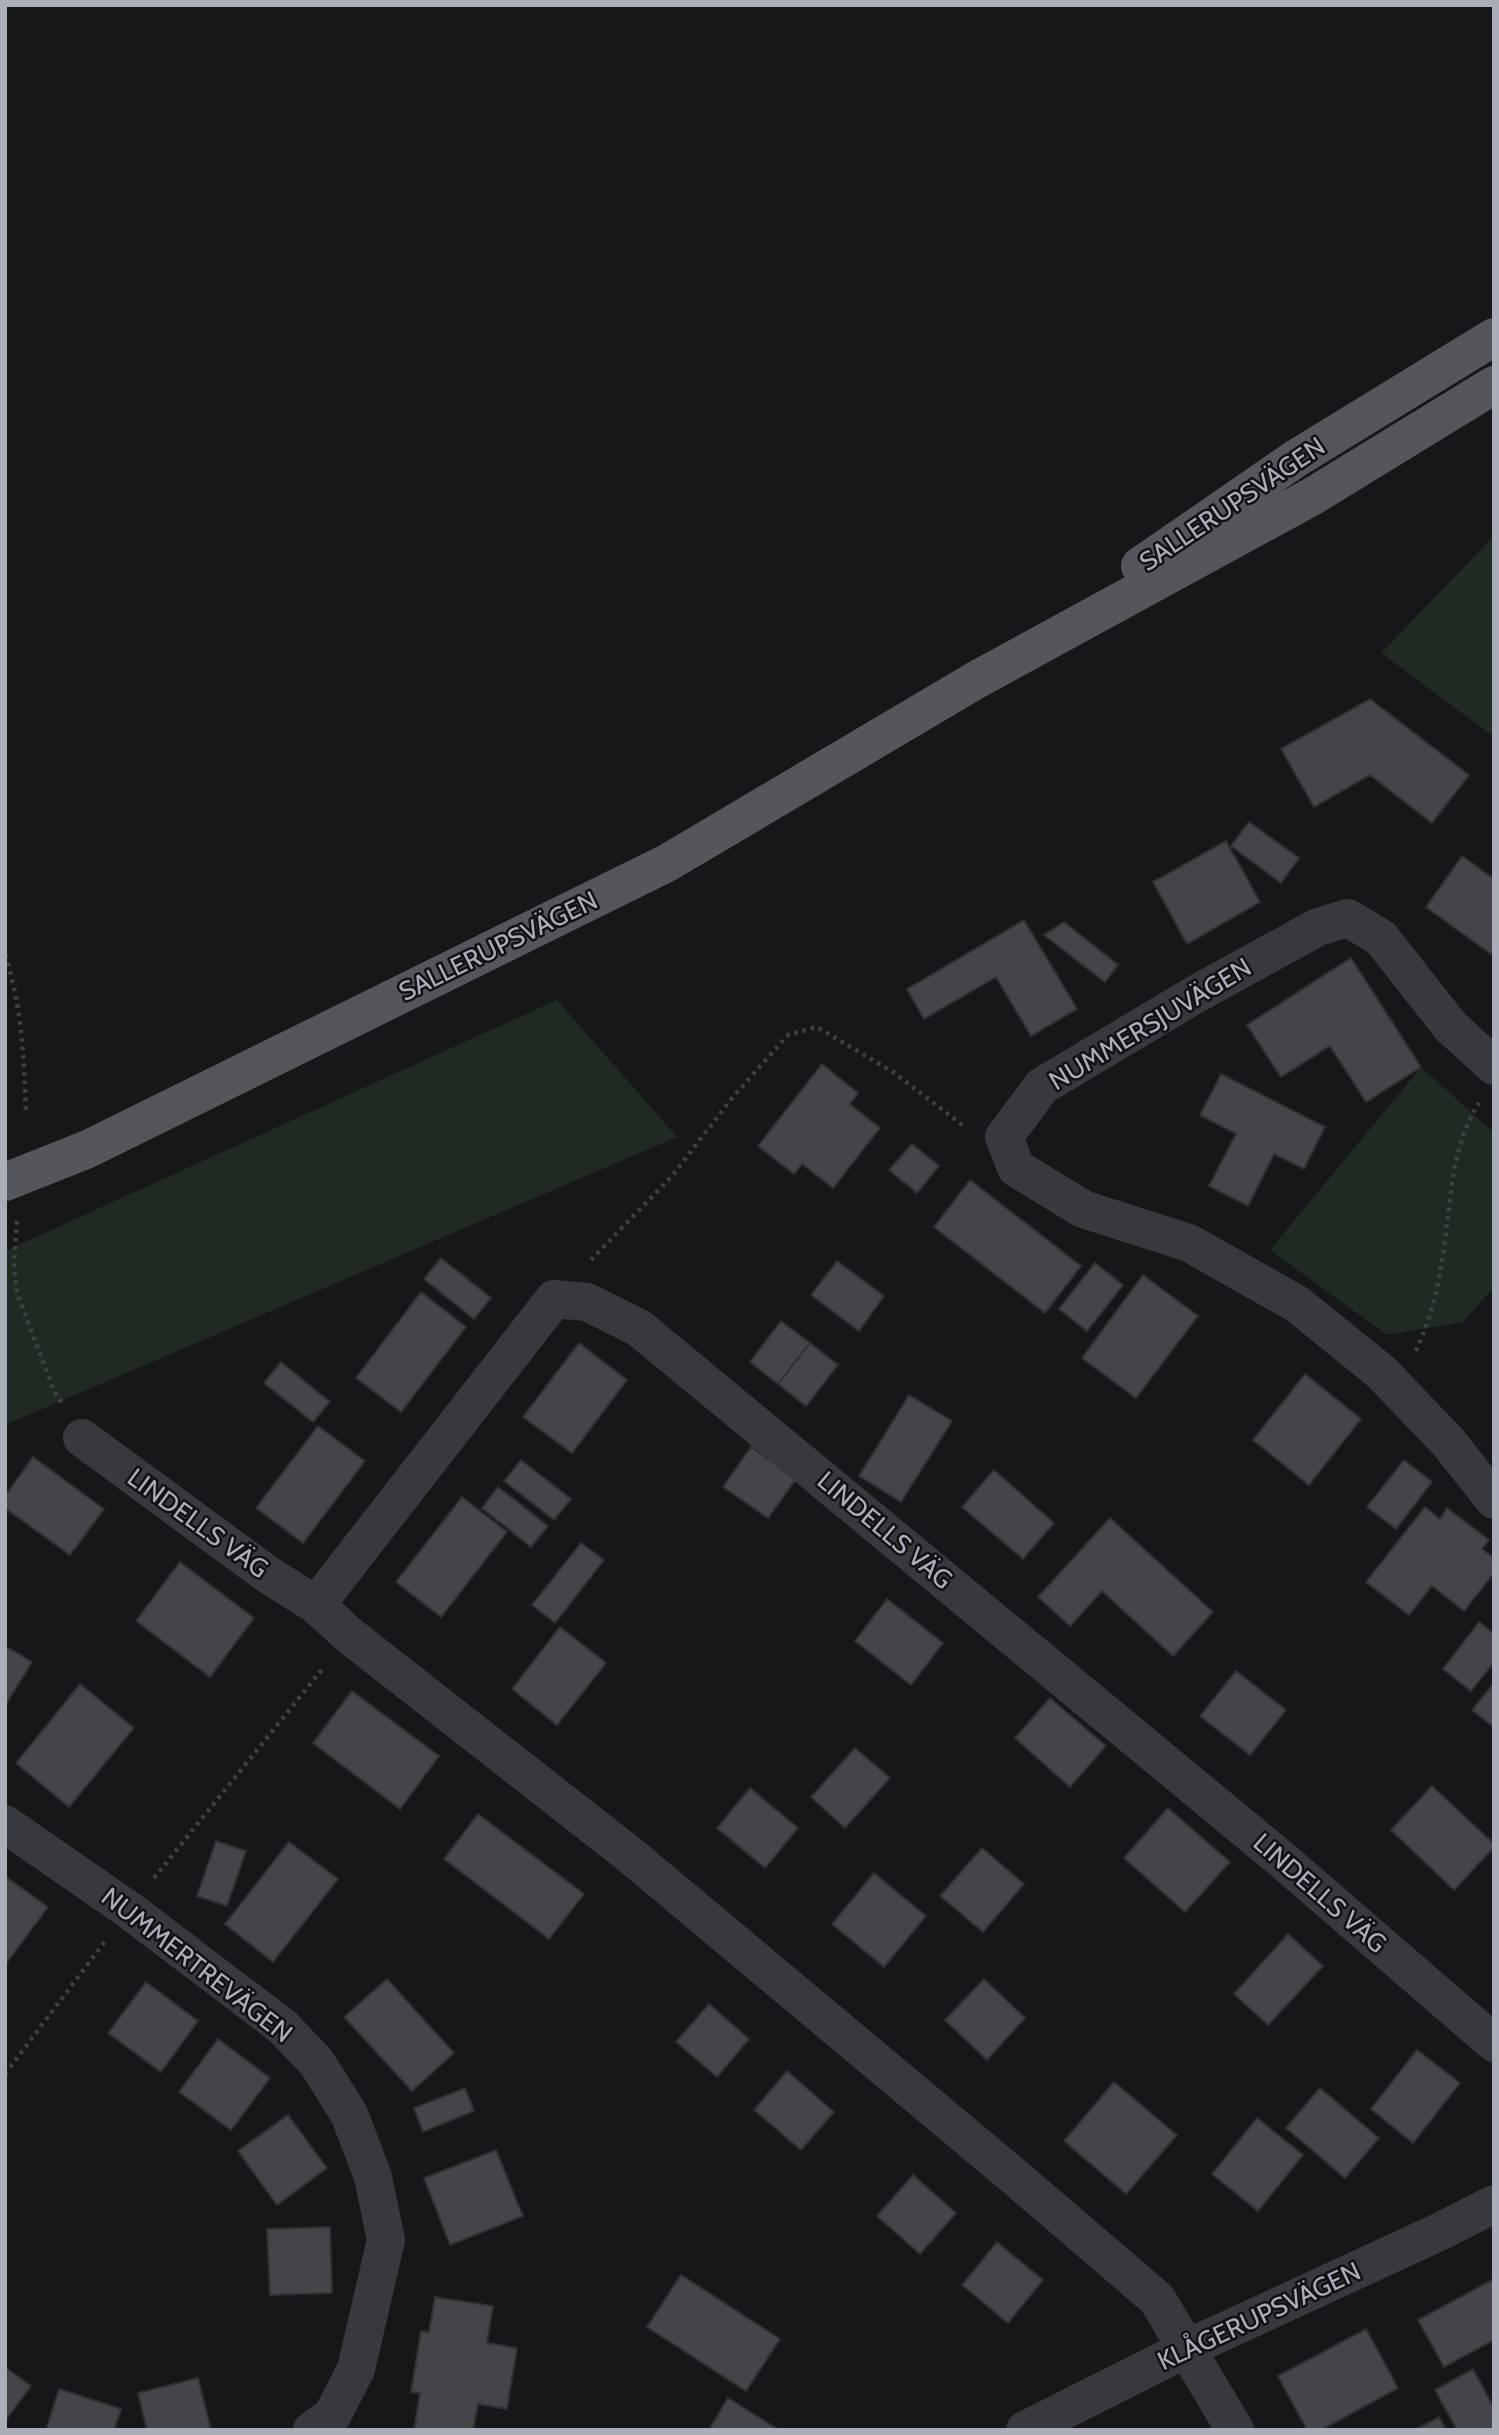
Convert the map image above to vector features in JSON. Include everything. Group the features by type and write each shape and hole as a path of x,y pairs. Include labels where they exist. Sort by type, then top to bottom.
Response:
{"main road":[{"name":"SALLERUPSVÄGEN","path":"976,680 1295,459 1494,337"},
{"name":"SALLERUPSVÄGEN","path":"11,1198 88,1149 667,863 976,680 1313,496 1494,385"}],"street":[{"name":"NUMMERSJUVÄGEN","path":"1004,1136 1042,1086 1196,994 1305,934 1348,918 1381,938 1451,1027 1494,1066"},
{"path":"1004,1136 1016,1168 1083,1209 1189,1242 1297,1304 1381,1372 1449,1443 1494,1500"},
{"path":"316,1605 554,1299"},
{"name":"LINDELLS VÄG","path":"554,1299 587,1303 639,1328 1280,1858 1494,2043"},
{"name":"LINDELLS VÄG","path":"82,1437 267,1574 316,1605 349,1635 630,1854 1026,2186 1157,2299 1236,2430"},
{"name":"NUMMERTREVÄGEN","path":"5,1824 129,1910 283,2026 317,2063 349,2114 373,2177 386,2240 356,2369 332,2425"},
{"name":"KLÅGERUPSVÄGEN","path":"1025,2430 1188,2348 1494,2204"}],"path":[{"path":"5,955 18,1010 24,1056 26,1114"},
{"path":"554,1299 672,1175 732,1098 788,1035 817,1027 893,1072 969,1130 1004,1136"},
{"path":"1399,1391 1429,1322 1441,1267 1459,1152 1479,1102"},
{"path":"11,1198 17,1293 54,1391 82,1437"},
{"path":"5,2074 129,1910 349,1635"}],"shaded area":[{"path":"1494,536 1494,737 1381,653"},
{"path":"557,1000 677,1137 5,1425 5,1251"},
{"path":"1421,1067 1494,1133 1494,1287 1463,1322 1387,1335 1270,1250"}],"building":[{"path":"1370,699 1469,775 1432,823 1370,775 1314,807 1281,749"},
{"path":"1249,822 1299,858 1281,883 1231,846"},
{"path":"1226,841 1260,902 1187,944 1153,882"},
{"path":"1462,856 1494,879 1494,949 1491,954 1426,907"},
{"path":"1024,920 1077,1009 1031,1036 996,977 924,1019 907,989"},
{"path":"1064,922 1118,965 1105,982 1044,935"},
{"path":"1351,958 1421,1067 1366,1102 1330,1046 1281,1077 1247,1025"},
{"path":"822,1064 858,1093 850,1104 880,1128 833,1188 802,1164 794,1174 758,1146"},
{"path":"1221,1074 1325,1127 1304,1169 1274,1154 1248,1206 1209,1186 1236,1134 1200,1115"},
{"path":"912,1144 939,1166 917,1193 889,1170"},
{"path":"970,1180 1081,1266 1045,1313 934,1227"},
{"path":"441,1258 491,1298 474,1319 424,1279"},
{"path":"837,1261 884,1296 859,1331 811,1295"},
{"path":"1095,1263 1123,1285 1087,1331 1059,1309"},
{"path":"1143,1275 1198,1316 1136,1398 1082,1358"},
{"path":"421,1292 466,1327 401,1412 356,1378"},
{"path":"781,1321 810,1343 778,1384 750,1362"},
{"path":"579,1343 627,1380 572,1453 523,1417"},
{"path":"810,1343 838,1365 806,1406 778,1384"},
{"path":"281,1362 330,1402 313,1422 264,1383"},
{"path":"1305,1374 1361,1419 1309,1485 1253,1440"},
{"path":"909,1395 952,1421 901,1502 859,1476"},
{"path":"318,1426 365,1461 303,1543 256,1508"},
{"path":"751,1447 796,1479 768,1518 723,1487"},
{"path":"33,1457 104,1509 70,1555 5,1508 5,1496"},
{"path":"521,1460 571,1499 554,1520 504,1481"},
{"path":"1404,1460 1432,1482 1396,1529 1367,1507"},
{"path":"994,1470 1054,1523 1023,1559 962,1507"},
{"path":"498,1487 548,1526 531,1547 482,1508"},
{"path":"462,1497 507,1532 441,1617 396,1582"},
{"path":"1425,1507 1440,1519 1447,1508 1489,1540 1482,1549 1494,1558 1494,1573 1464,1611 1432,1586 1409,1615 1366,1582"},
{"path":"1110,1518 1213,1612 1173,1656 1102,1591 1070,1626 1038,1597"},
{"path":"581,1543 604,1560 555,1623 532,1605"},
{"path":"180,1562 254,1618 210,1677 136,1621"},
{"path":"887,1599 943,1643 911,1685 855,1641"},
{"path":"1479,1622 1494,1634 1494,1662 1471,1691 1443,1669"},
{"path":"560,1627 606,1663 557,1725 512,1689"},
{"path":"5,1646 32,1662 5,1706"},
{"path":"1236,1671 1286,1710 1250,1755 1200,1716"},
{"path":"1494,1683 1494,1727 1472,1710"},
{"path":"80,1684 134,1728 69,1807 16,1763"},
{"path":"352,1691 439,1756 400,1809 313,1743"},
{"path":"1050,1698 1106,1746 1070,1787 1015,1738"},
{"path":"855,1748 890,1778 845,1828 811,1797"},
{"path":"1432,1786 1494,1844 1454,1890 1391,1830"},
{"path":"750,1788 798,1828 765,1868 717,1828"},
{"path":"1168,1808 1230,1862 1185,1912 1124,1858"},
{"path":"478,1814 584,1894 549,1939 444,1859"},
{"path":"216,1841 246,1851 227,1906 197,1896"},
{"path":"289,1842 338,1879 273,1962 225,1924"},
{"path":"982,1848 1024,1884 983,1932 940,1896"},
{"path":"874,1873 926,1916 884,1967 832,1924"},
{"path":"5,1876 48,1907 5,1965"},
{"path":"1288,1934 1323,1966 1268,2025 1234,1994"},
{"path":"387,1979 454,2053 412,2091 344,2017"},
{"path":"984,1979 1025,2018 987,2060 945,2020"},
{"path":"146,1982 198,2021 161,2072 108,2033"},
{"path":"709,2004 749,2039 717,2077 676,2042"},
{"path":"218,2039 270,2078 231,2130 179,2092"},
{"path":"1417,2050 1460,2083 1413,2143 1371,2109"},
{"path":"787,2071 834,2112 801,2150 754,2110"},
{"path":"1114,2082 1177,2135 1126,2194 1064,2141"},
{"path":"465,2088 474,2111 423,2132 414,2108"},
{"path":"1320,2088 1379,2138 1345,2178 1286,2128"},
{"path":"288,2115 327,2168 277,2205 238,2151"},
{"path":"1257,2118 1303,2155 1258,2211 1212,2174"},
{"path":"496,2150 523,2216 450,2245 424,2178"},
{"path":"913,2175 956,2213 920,2254 877,2216"},
{"path":"330,2227 332,2293 270,2295 267,2229"},
{"path":"997,2242 1043,2280 1008,2323 962,2285"},
{"path":"681,2275 780,2339 746,2391 647,2327"},
{"path":"1494,2279 1494,2340 1444,2367 1418,2320"},
{"path":"435,2297 493,2306 487,2343 517,2348 507,2409 478,2404 473,2430 414,2430 420,2393 411,2392 421,2331 429,2332"},
{"path":"1366,2329 1398,2388 1321,2430 1307,2430 1278,2376"},
{"path":"5,2367 31,2386 5,2421"},
{"path":"1473,2369 1494,2408 1494,2430 1457,2430 1435,2390"},
{"path":"198,2378 211,2430 147,2430 138,2393"},
{"path":"59,2389 121,2409 114,2430 46,2430"},
{"path":"728,2398 779,2430 709,2430"},
{"path":"1439,2417 1446,2430 1415,2430"}]}
